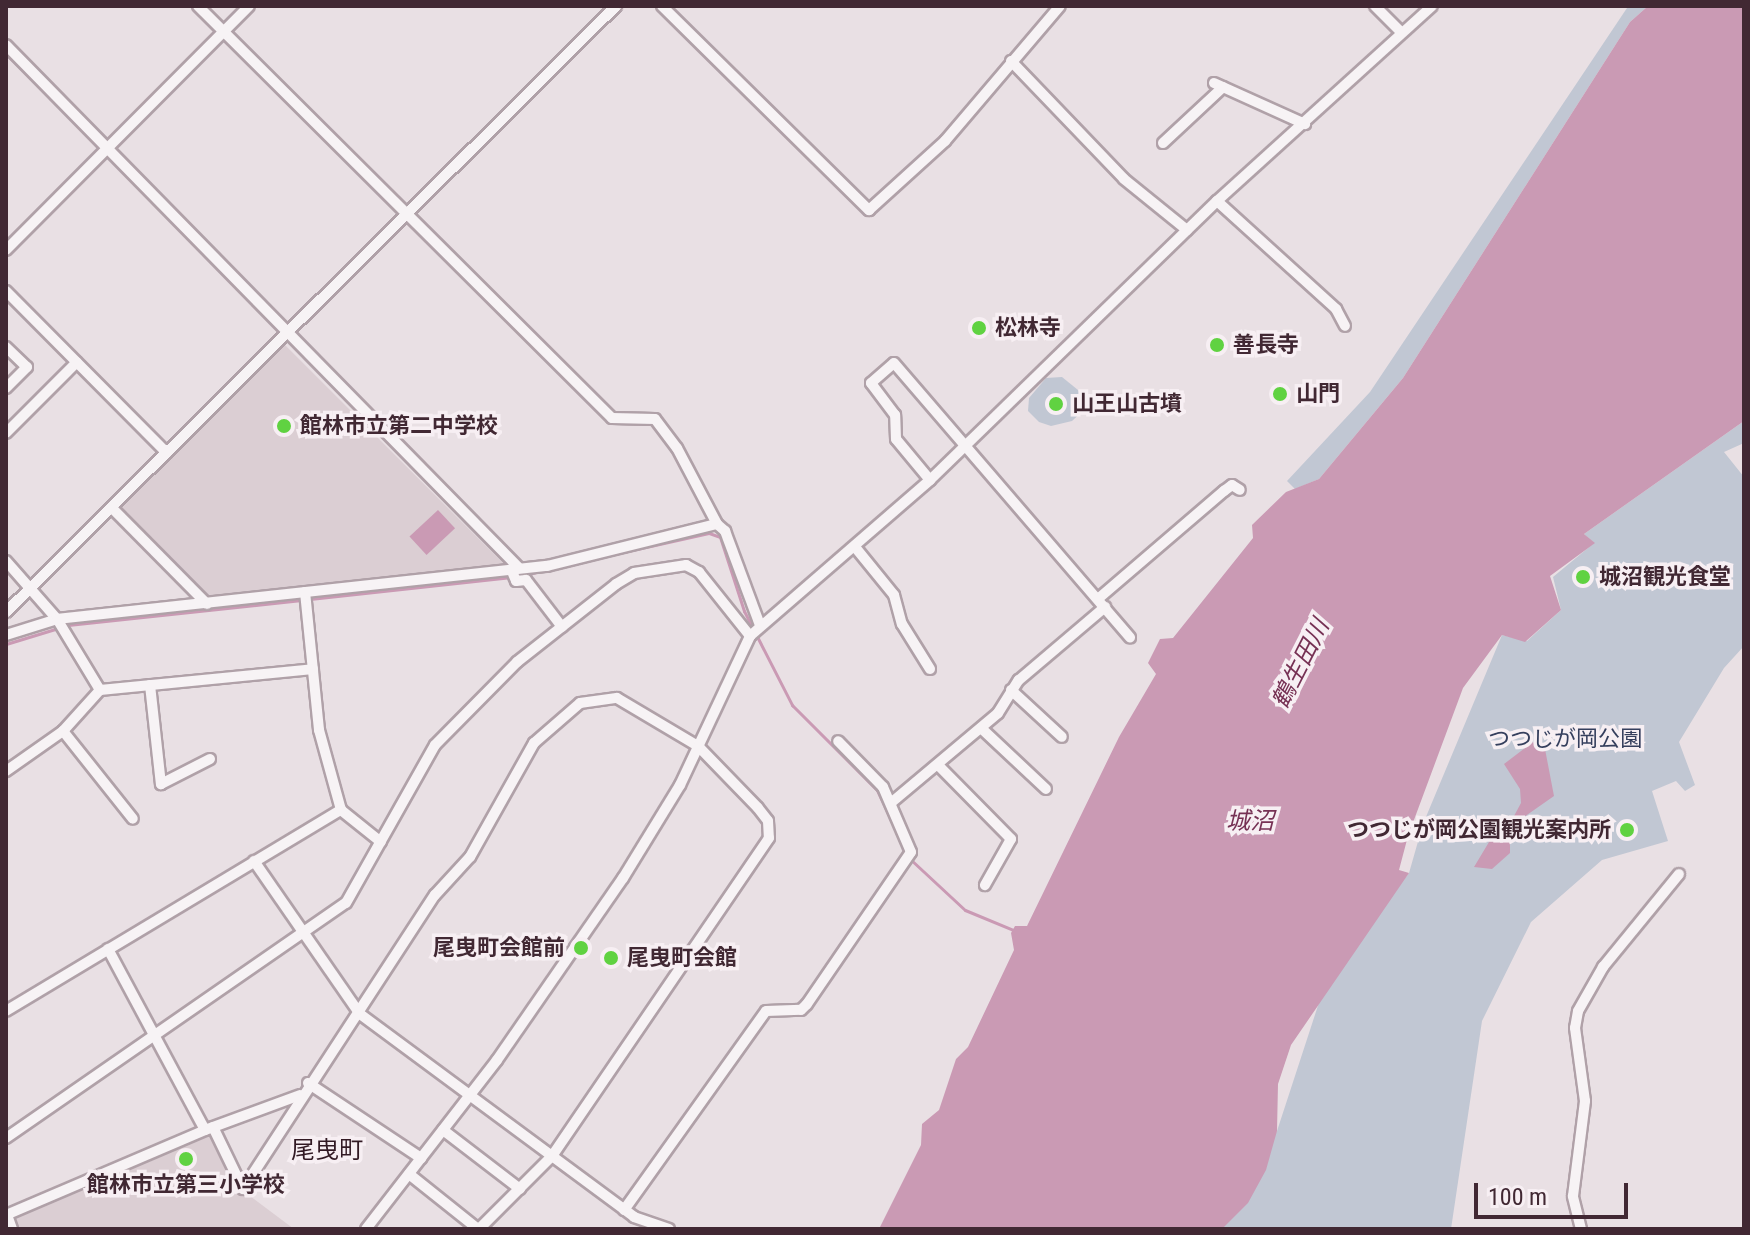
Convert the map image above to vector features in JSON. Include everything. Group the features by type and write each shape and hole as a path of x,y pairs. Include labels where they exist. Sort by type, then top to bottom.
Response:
{"street":[{"path":"198,6 612,418 655,419 677,448 717,524 725,531 760,625"},
{"path":"6,250 249,6"},
{"path":"6,612 616,6"},
{"path":"662,6 869,210 945,141 1060,6"},
{"path":"1375,6 1401,32"},
{"path":"366,1229 469,1096 623,878 698,746 750,636 969,444 1217,201 1432,6"},
{"path":"6,45 109,147 514,568 516,581 526,580 533,587 562,627"},
{"path":"1011,61 1124,179 1187,230"},
{"path":"1163,143 1219,85 1305,124"},
{"path":"1217,201 1336,309 1345,326"},
{"path":"6,291 167,453"},
{"path":"6,347 27,367 6,388"},
{"path":"6,433 77,362"},
{"path":"930,480 896,439 895,415 871,383 894,363 969,444 1130,637"},
{"path":"892,802 981,728 1011,690 1224,491 1232,485 1240,490"},
{"path":"112,508 207,604"},
{"path":"6,635 57,619 547,566 717,524"},
{"path":"855,547 894,595 902,624 930,669"},
{"path":"6,561 57,619 100,690"},
{"path":"6,1138 346,903 435,745 517,662 634,573 668,564 699,572 750,636"},
{"path":"305,592 319,730 341,810 381,842"},
{"path":"6,771 63,731 100,690 313,669"},
{"path":"150,685 161,784 210,759"},
{"path":"1011,690 1062,737"},
{"path":"108,949 243,1189 300,1095 360,1014 435,895 470,857 518,765 562,714 588,700 617,698 698,746 758,808 768,821 769,838 551,1157 484,1228 409,1174"},
{"path":"981,728 1046,789"},
{"path":"63,731 133,819"},
{"path":"624,1210 766,1011 801,1010 807,1004 908,856 892,802 838,741"},
{"path":"938,765 1011,839 985,885"},
{"path":"6,1011 341,810"},
{"path":"254,861 360,1014 624,1210 669,1229"},
{"path":"1581,1229 1573,1196 1585,1101 1575,1028 1578,1011 1603,967 1679,874"},
{"path":"308,1083 421,1158"},
{"path":"12,1229 7,1215 209,1129 300,1095"},
{"path":"443,1130 520,1189"}],"shaded area":[{"name":"館林市立第二中学校","path":"283,343 505,565 209,598 120,509"},
{"name":"館林市立第三小学校","path":"212,1131 238,1187 294,1229 17,1229 13,1217"}],"green space":[{"path":"1648,6 1630,22 1403,378 1319,479 1295,489 1287,481 1370,392 1627,8"},
{"path":"1062,377 1078,390 1086,408 1072,421 1051,426 1039,422 1028,411 1029,398 1046,378"},
{"name":"つつじが岡公園","path":"1744,421 1744,443 1724,452 1744,477 1744,646 1724,668 1679,742 1695,785 1685,791 1676,781 1652,791 1668,841 1602,860 1531,922 1482,1021 1451,1229 1215,1229 1277,1131 1327,978 1409,873 1423,824 1502,635 1527,641 1561,610 1553,577 1594,543 1584,534"}],"water":[{"name":"城沼","path":"1648,6 1744,6 1744,421 1584,534 1595,543 1550,576 1561,610 1525,642 1502,635 1463,688 1408,836 1399,870 1409,873 1291,1045 1278,1084 1277,1131 1266,1170 1248,1203 1222,1229 879,1229 921,1145 922,1124 939,1110 956,1059 968,1047 1014,950 1011,933 1015,926 1027,926 1119,737 1156,674 1148,663 1160,639 1173,638 1253,538 1252,525 1286,492 1319,479 1403,378 1630,22"},
{"path":"438,510 455,528 427,555 409,537"},
{"path":"1533,742 1545,749 1554,796 1517,822 1510,832 1510,853 1492,869 1474,867 1489,842 1482,835 1487,819 1514,816 1521,803 1520,789 1504,764"}],"waterway":[{"path":"6,54 94,141"},
{"path":"343,395 511,567"},
{"path":"610,555 709,533 720,537 744,611 792,705 877,790 906,852"},
{"path":"520,576 540,571"},
{"path":"310,599 513,577"},
{"path":"6,644 68,625 302,600"},
{"path":"909,858 965,910 1013,930"}],"place":[{"name":"松林寺","path":"979,328"},
{"name":"善長寺","path":"1217,345"},
{"name":"山門","path":"1280,394"},
{"name":"山王山古墳","path":"1056,404"},
{"name":"館林市立第二中学校","path":"284,426"},
{"name":"城沼観光食堂","path":"1583,577"},
{"name":"つつじが岡公園観光案内所","path":"1627,830"},
{"name":"尾曳町会館前","path":"581,948"},
{"name":"尾曳町会館","path":"611,958"},
{"name":"館林市立第三小学校","path":"186,1159"}],"district":[{"name":"尾曳町","path":"327,1151"}],"water label":[{"name":"鶴生田川","path":"1301,664"}]}
